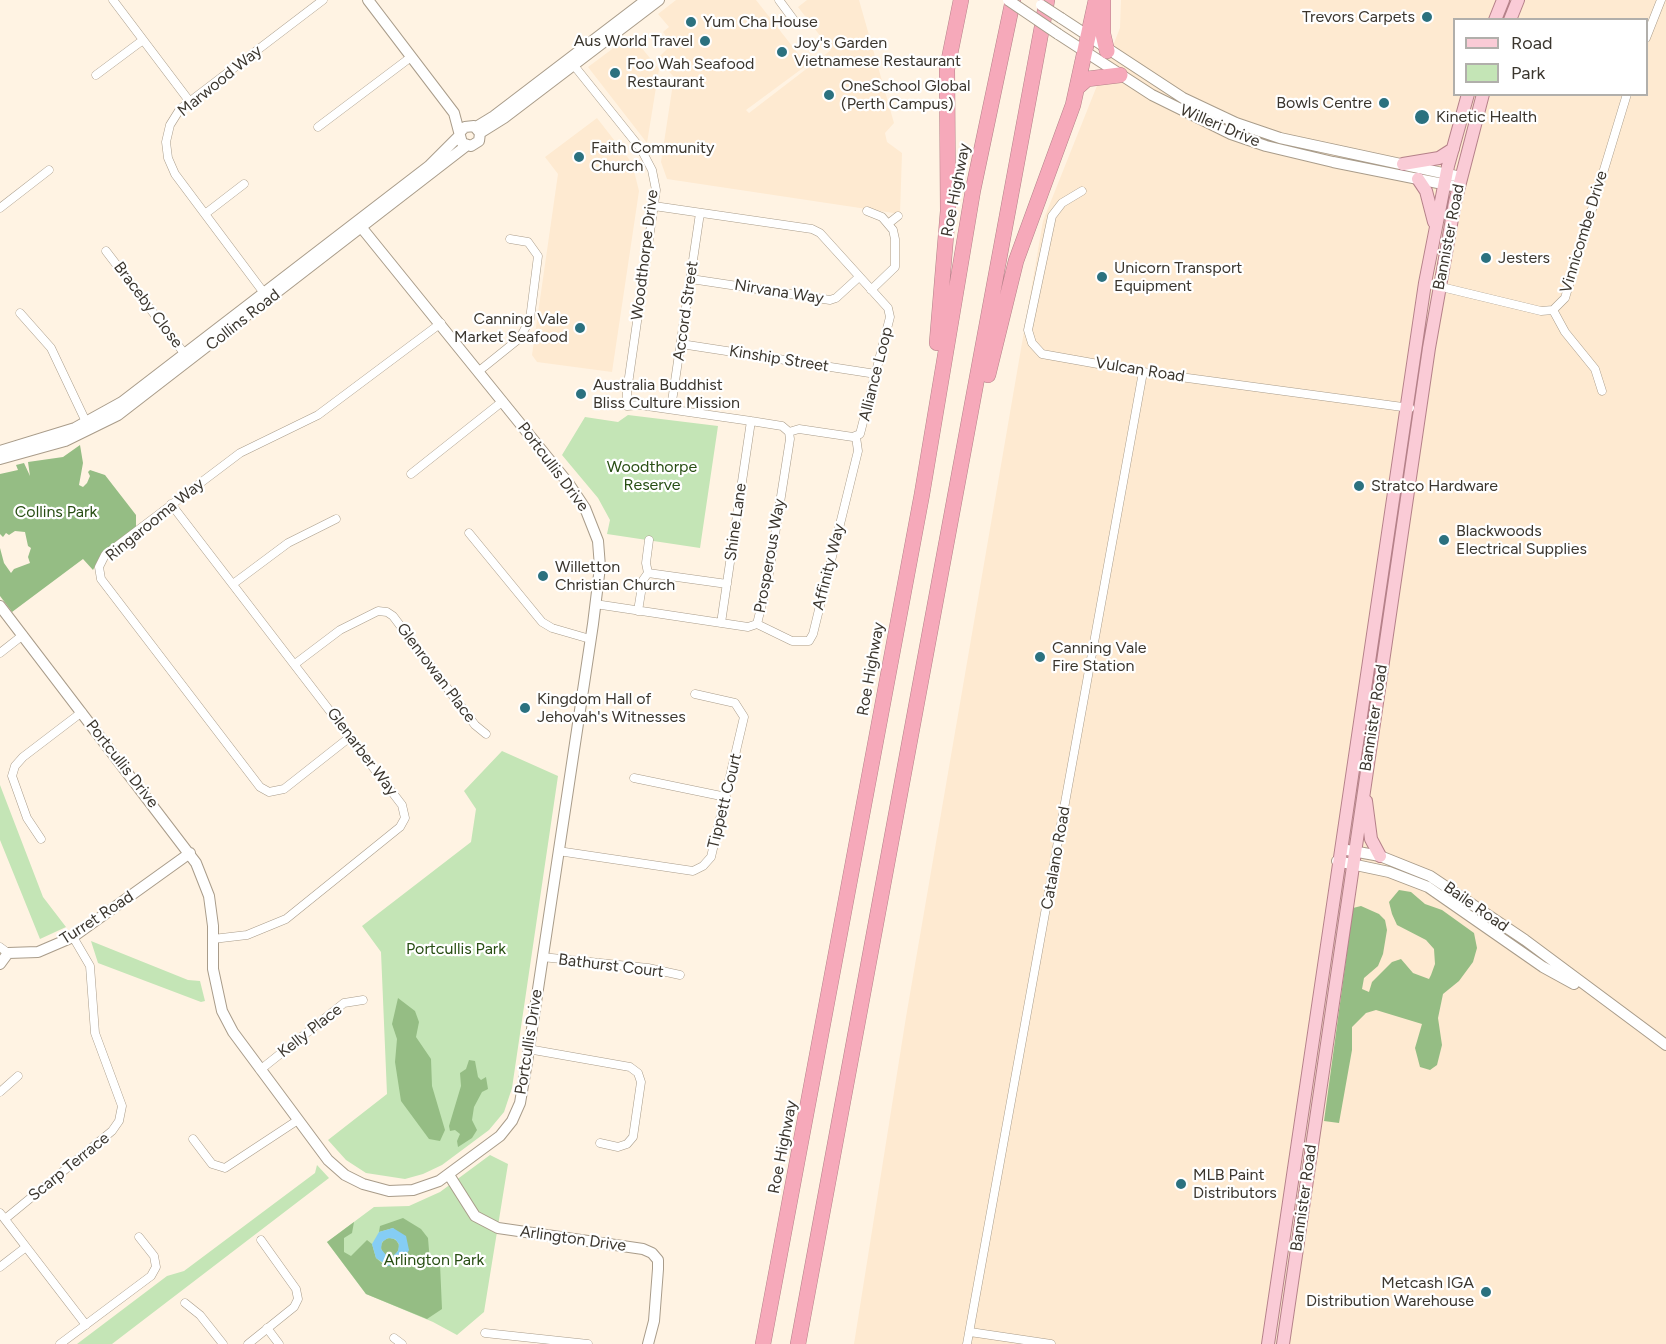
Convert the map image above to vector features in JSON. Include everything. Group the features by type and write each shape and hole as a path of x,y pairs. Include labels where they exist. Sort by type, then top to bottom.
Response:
{"highway":[{"path":"955,0 956,21"},
{"path":"922,494 925,423 937,343 948,211 947,69 961,0"},
{"name":"Roe Highway","path":"763,1344 922,494 973,190 1014,0"},
{"path":"798,1344 1047,0"},
{"path":"946,553 1016,261 1078,87 1096,0"},
{"path":"1103,0 1103,34 1107,51"},
{"path":"1078,87 1087,79 1120,75"}],"main road":[{"path":"1497,18 1503,0"},
{"path":"1511,18 1518,0"},
{"name":"Bannister Road","path":"1268,1344 1405,407 1435,226 1467,96"},
{"name":"Bannister Road","path":"1283,1344 1353,851 1439,286 1460,182 1482,96"},
{"path":"1403,164 1439,158 1453,149"},
{"path":"1418,179 1426,190 1435,226"},
{"path":"1364,788 1371,839 1380,856"}],"street":[{"path":"113,0 190,102"},
{"name":"Marwood Way","path":"267,296 175,174 168,158 166,142 170,125 180,110 323,0"},
{"path":"368,0 454,113 475,129"},
{"name":"Collins Road","path":"572,62 646,0"},
{"name":"Collins Road","path":"0,459 65,441 188,357 362,222 441,157 460,134 475,129 659,0"},
{"path":"779,0 796,23"},
{"name":"Willeri Drive","path":"1008,0 1058,34 1107,51 1183,98 1236,123 1280,138 1403,164 1460,182"},
{"name":"Willeri Drive","path":"1034,0 1061,18 1120,75 1187,113 1266,146 1418,179 1445,179"},
{"path":"1648,35 1661,0"},
{"path":"96,75 143,40"},
{"path":"318,127 411,57"},
{"name":"Woodthorpe Drive","path":"572,62 640,149 652,170 656,190 628,384 627,406"},
{"name":"Vinnicombe Drive","path":"1425,283 1541,311 1553,310 1565,298 1626,96"},
{"path":"454,113 466,146"},
{"name":"Collins Road","path":"362,222 466,146 477,143 475,129"},
{"path":"0,208 49,171"},
{"path":"205,214 244,184"},
{"name":"Vulcan Road","path":"1082,192 1062,203 1052,216 1028,330 1032,343 1042,354 1143,372 1420,409"},
{"name":"Alliance Loop","path":"627,406 671,408 782,426 789,432 799,429 856,437 863,431 890,317 888,308 820,233 812,229 654,206"},
{"path":"867,211 874,212 888,224 896,239 895,264 871,290"},
{"name":"Accord Street","path":"671,408 700,213"},
{"path":"888,224 898,216"},
{"name":"Portcullis Drive","path":"0,606 190,853 199,868 209,897 213,969 222,1011 233,1032 260,1070 328,1160 345,1175 363,1184 402,1191 421,1189 449,1175 500,1136 512,1121 520,1103 595,604 600,567 598,541 585,508 441,323 439,315 362,222"},
{"path":"479,370 520,338 530,319 538,256 528,242 510,239"},
{"name":"Braceby Close","path":"106,250 188,357"},
{"name":"Nirvana Way","path":"691,279 830,300 837,298 859,277"},
{"path":"1553,310 1565,332 1595,369 1602,392"},
{"path":"20,313 51,348 88,426"},
{"name":"Ringarooma Way","path":"350,737 284,789 269,792 260,787 101,579 99,567 105,555 240,453 318,415 441,323"},
{"name":"Kinship Street","path":"681,344 876,374"},
{"name":"Catalano Road","path":"967,1344 1143,372"},
{"path":"411,474 503,401"},
{"name":"Shine Lane","path":"722,623 751,421"},
{"name":"Collins Road","path":"0,451 88,426"},
{"name":"Prosperous Way","path":"595,604 748,627 757,624 768,579 790,439 789,432"},
{"name":"Affinity Way","path":"757,624 792,641 809,641 813,634 858,451 856,437"},
{"name":"Glenarber Way","path":"171,504 402,806 405,818 400,827 286,919 247,935 213,939"},
{"path":"233,584 288,543 336,519"},
{"path":"469,533 542,622 552,628 590,639"},
{"path":"638,611 643,580 648,573 646,563 649,540"},
{"path":"648,573 727,584"},
{"name":"Glenrowan Place","path":"295,664 340,630 378,611 387,612 393,616 475,725 486,734"},
{"path":"0,653 23,635"},
{"name":"Tippett Court","path":"558,851 693,871 703,866 711,857 744,717 735,703 695,694"},
{"path":"41,839 27,818 12,776 15,766 23,757 82,712"},
{"path":"633,778 726,797"},
{"name":"Baile Road","path":"1338,855 1353,851 1380,856 1430,876 1497,929"},
{"name":"Turret Road","path":"0,964 4,950 38,952 72,937 190,853"},
{"name":"Baile Road","path":"1338,855 1352,864 1389,872 1428,887 1497,929 1598,996 1666,1045"},
{"name":"Scarp Terrace","path":"2,1216 112,1131 119,1121 122,1106 95,1033 90,966 72,937"},
{"name":"Bathurst Court","path":"542,957 648,968 680,975"},
{"name":"Kelly Place","path":"260,1070 344,1004 363,1000"},
{"path":"528,1049 630,1067 638,1073 641,1082 633,1137 627,1144 618,1147 600,1143"},
{"path":"0,1092 18,1076"},
{"path":"193,1139 212,1164 225,1168 298,1120"},
{"name":"Arlington Drive","path":"449,1175 475,1216 498,1228 643,1249 652,1253 658,1260 653,1344"},
{"path":"2,1216 86,1325"},
{"path":"60,1344 151,1276 156,1267 154,1256 139,1237"},
{"path":"248,1344 294,1307 298,1299 296,1289 261,1240"},
{"path":"0,1267 26,1247"},
{"path":"185,1303 200,1315 223,1344"},
{"name":"Arlington Drive","path":"648,1344 654,1321"},
{"path":"267,1328 279,1344"},
{"path":"970,1332 1051,1344"},
{"path":"484,1333 588,1344"},
{"path":"394,1338 402,1344"}],"shaded area":[{"name":"OneSchool Global (Perth Campus)","path":"676,0 756,0 807,65 746,110 749,113 831,50 798,7 807,0 859,0 894,123 885,133 887,142 902,153 900,214 667,179 661,162 674,77 657,59 668,48 668,39 663,32 669,27 658,14"},
{"path":"1121,0 1666,0 1666,1344 854,1344 906,1017 1043,221 1120,28"},
{"path":"631,35 659,69 647,143 588,67"},
{"path":"597,118 632,163 639,191 612,372 537,362 532,355 558,174 545,157"}],"green space":[{"name":"Woodthorpe Reserve","path":"628,415 718,426 700,548 607,534 610,520 598,498 562,455 585,417 618,422"},
{"name":"Collins Park","path":"80,445 83,463 79,485 83,487 87,483 90,470 105,475 136,515 136,529 102,553 93,570 83,559 12,612 0,596 0,548 4,563 11,573 14,569 30,563 28,557 31,548 28,546 25,532 15,531 9,535 6,533 3,537 0,534 0,474 18,470 16,465 24,463 30,476 28,462 63,457"},
{"name":"Portcullis Park","path":"502,751 558,776 512,1088 504,1112 489,1130 442,1165 405,1179 366,1173 346,1160 328,1140 387,1094 381,952 362,926 471,842 476,809 464,791"},
{"path":"0,785 43,897 66,927 40,939 0,840"},
{"path":"1399,890 1411,892 1425,904 1442,910 1474,933 1477,948 1473,962 1459,981 1443,994 1438,1018 1442,1045 1437,1065 1430,1070 1420,1067 1415,1048 1422,1024 1376,1010 1366,1013 1352,1027 1352,1050 1339,1123 1324,1121 1353,908 1361,906 1379,914 1385,920 1387,930 1383,954 1378,966 1364,978 1362,989 1369,992 1372,982 1392,962 1401,959 1413,973 1429,979 1435,964 1434,949 1426,940 1397,925 1389,902"},
{"path":"91,941 188,980 200,981 205,1001 201,1002 98,963"},
{"path":"398,998 415,1011 419,1022 416,1037 431,1059 432,1086 445,1130 440,1141 429,1139 401,1101 395,1062 397,1039 392,1024"},
{"path":"469,1060 475,1061 478,1077 481,1080 486,1077 488,1089 482,1092 474,1107 472,1120 477,1130 472,1138 458,1147 457,1141 460,1134 455,1130 450,1131 449,1126 461,1086 460,1073 466,1069"},
{"name":"Arlington Park","path":"490,1155 508,1164 484,1312 457,1335 433,1322 366,1294 327,1242 374,1207 409,1206 440,1192"},
{"path":"317,1165 329,1178 112,1344 77,1344 167,1276 184,1271 315,1173"},
{"path":"403,1218 421,1229 428,1238 430,1263 440,1264 442,1309 427,1319 366,1294 327,1242 354,1222 352,1233 344,1238 344,1252 351,1256 367,1240 372,1244 376,1258 383,1264 409,1250 393,1228 379,1232 380,1226"},
{"path":"390,1238 396,1241 399,1247 396,1253 390,1256 384,1253 381,1247 384,1241"}],"water":[{"path":"393,1228 406,1236 409,1250 402,1262 388,1266 376,1258 372,1244 379,1232","holes":["388,1238 395,1239 399,1244 398,1251 393,1256 386,1255 381,1249 382,1242"]}],"place":[{"name":"Trevors Carpets","path":"1427,17"},
{"name":"Yum Cha House","path":"691,22"},
{"name":"Aus World Travel","path":"705,41"},
{"name":"Joy's Garden Vietnamese Restaurant","path":"782,52"},
{"name":"Foo Wah Seafood Restaurant","path":"615,73"},
{"name":"OneSchool Global (Perth Campus)","path":"829,95"},
{"name":"Bowls Centre","path":"1384,103"},
{"name":"Kinetic Health","path":"1422,117"},
{"name":"Faith Community Church","path":"579,157"},
{"name":"Jesters","path":"1486,258"},
{"name":"Unicorn Transport Equipment","path":"1102,277"},
{"name":"Canning Vale Market Seafood","path":"580,328"},
{"name":"Australia Buddhist Bliss Culture Mission","path":"581,394"},
{"name":"Stratco Hardware","path":"1359,486"},
{"name":"Blackwoods Electrical Supplies","path":"1444,540"},
{"name":"Willetton Christian Church","path":"543,576"},
{"name":"Canning Vale Fire Station","path":"1040,657"},
{"name":"Kingdom Hall of Jehovah's Witnesses","path":"525,708"},
{"name":"MLB Paint Distributors","path":"1181,1184"},
{"name":"Metcash IGA Distribution Warehouse","path":"1486,1292"}]}
